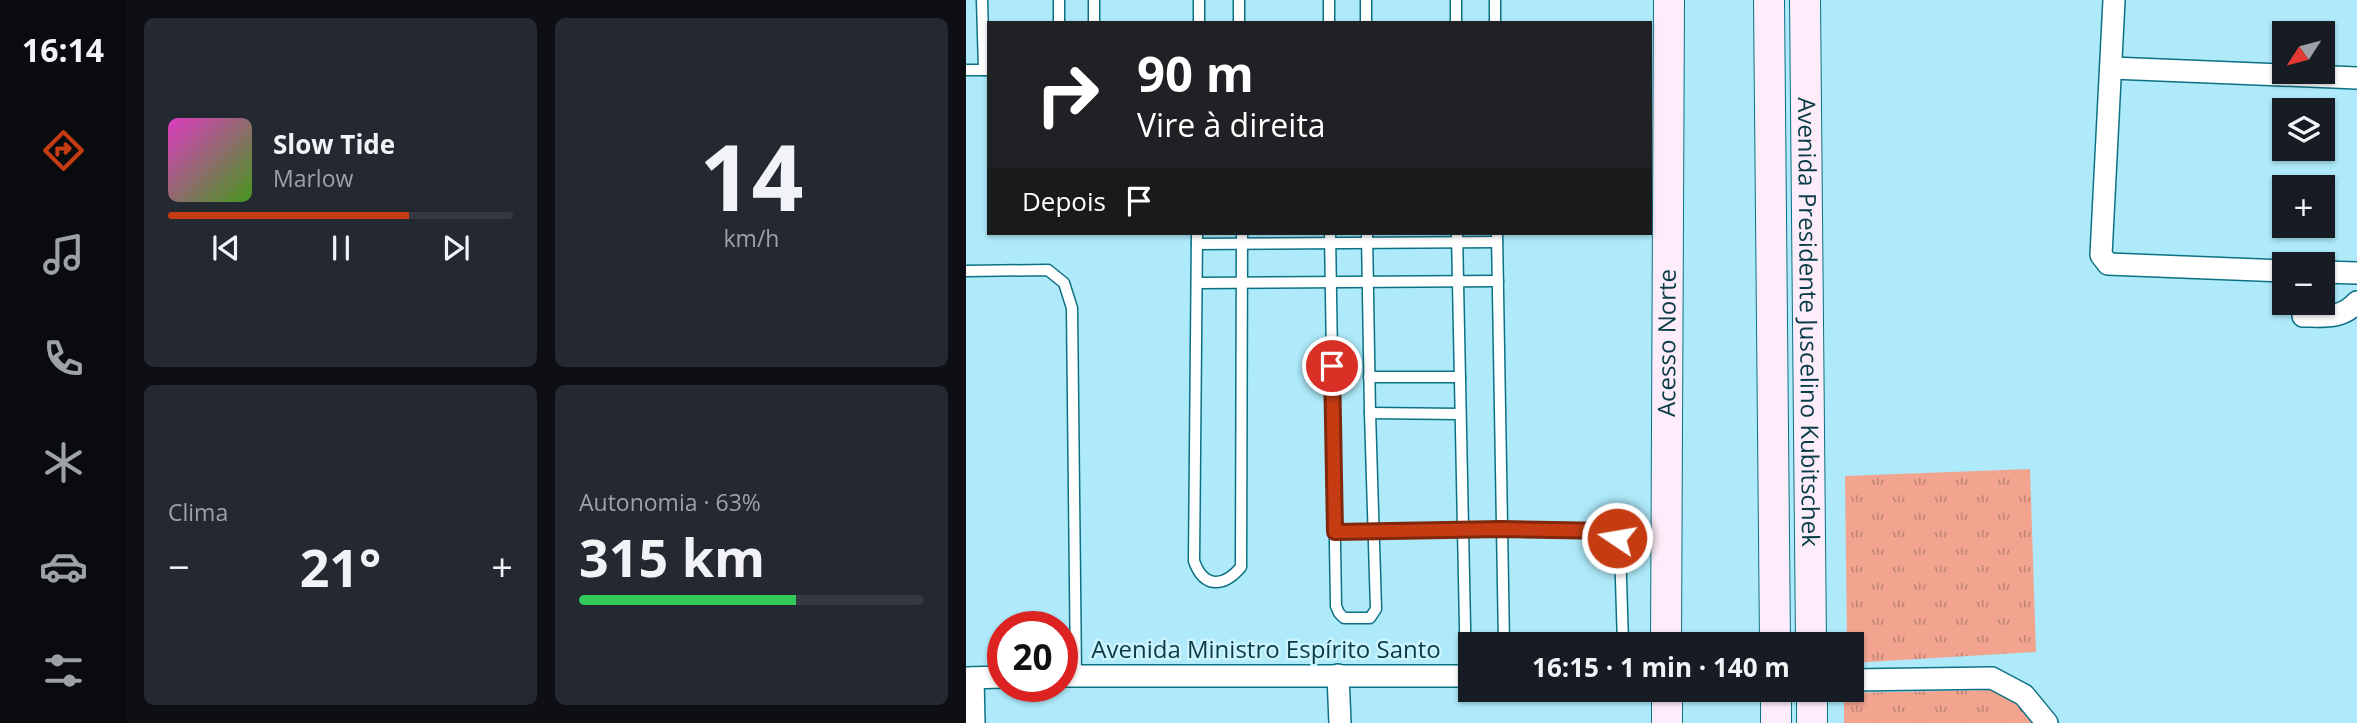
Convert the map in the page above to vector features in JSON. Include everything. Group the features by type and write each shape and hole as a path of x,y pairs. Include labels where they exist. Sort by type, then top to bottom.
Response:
{"main road":[{"name":"Acesso Norte","path":"1666,632 1669,0"},
{"name":"Avenida Presidente Juscelino Kubitschek","path":"1769,0 1775,632"},
{"name":"Avenida Presidente Juscelino Kubitschek","path":"1805,0 1811,632"},
{"path":"1667,702 1667,723"},
{"path":"1776,702 1776,723"},
{"path":"1812,702 1812,723"}],"street":[{"path":"2114,0 2101,255 2108,264 2272,271"},
{"path":"2112,68 2357,78"},
{"path":"2335,272 2357,273"},
{"path":"2303,316 2333,317 2348,313 2357,302"},
{"path":"1338,675 1340,723"},
{"name":"Avenida Ministro Espírito Santo","path":"1078,676 1458,676"},
{"path":"970,678 974,723"},
{"path":"1864,680 1992,678 2024,695 2047,723"}],"lane":[{"path":"966,70 986,70 982,0"},
{"path":"1059,0 1059,21"},
{"path":"1094,0 1094,21"},
{"path":"1199,0 1199,21"},
{"path":"1239,0 1239,21"},
{"path":"1329,0 1329,21"},
{"path":"1366,0 1366,21"},
{"path":"1456,0 1456,21"},
{"path":"1495,0 1495,21"},
{"path":"1457,237 1467,632"},
{"path":"1242,238 1241,567 1232,577 1218,583 1207,580 1198,573 1194,561 1197,238 1497,237 1504,632"},
{"path":"1330,238 1336,606 1345,618 1370,618 1376,609 1367,238"},
{"path":"966,271 1048,270 1064,283 1072,308 1070,611"},
{"path":"1197,283 1498,281"},
{"path":"1369,377 1460,377"},
{"path":"1370,413 1460,414"},
{"path":"1335,532 1502,529 1610,531 1617,538 1620,547 1623,632"}],"green space":[{"path":"2030,469 2036,652 1864,662 1864,632 1847,632 1845,476"},
{"path":"1992,690 2017,701 2037,723 1844,723 1844,702 1864,702 1864,693"}],"route":[{"path":"1332,366 1335,532 1502,529 1610,531 1617,538"}]}
